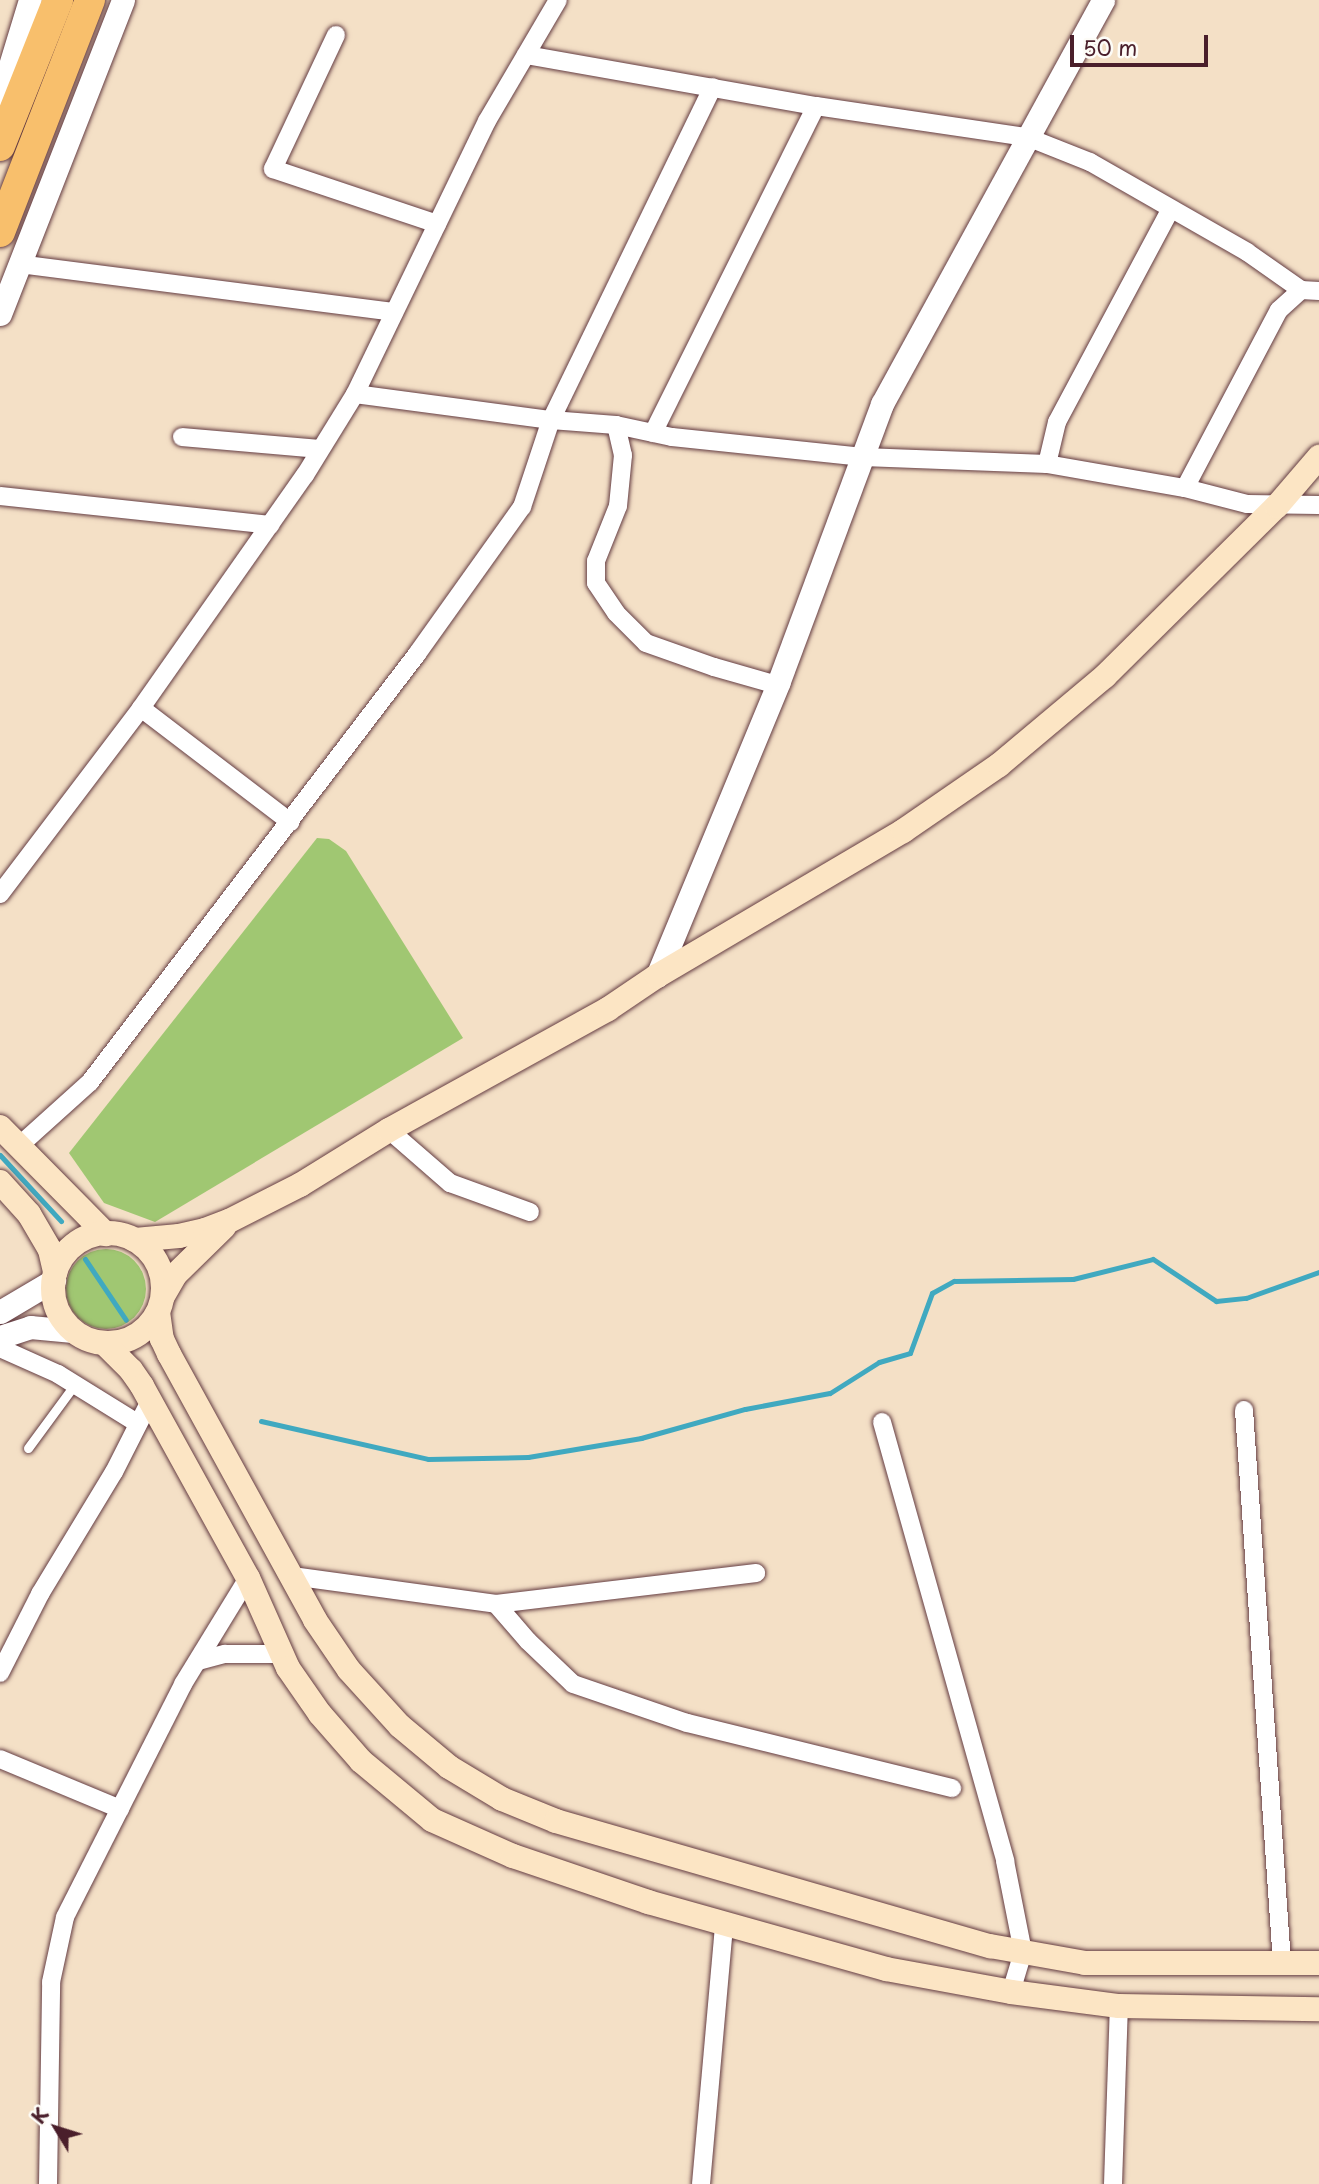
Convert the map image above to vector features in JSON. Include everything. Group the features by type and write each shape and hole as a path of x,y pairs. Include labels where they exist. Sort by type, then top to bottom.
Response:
{"highway":[{"path":"0,146 58,0"},
{"path":"0,232 90,0"}],"main road":[{"path":"55,1276 68,1251 77,1243 106,1234 135,1240 179,1236 229,1221 300,1185 389,1130 608,1009 657,976 903,831 999,765 1105,676 1277,506 1319,457"},
{"path":"0,1128 106,1234"},
{"path":"0,1182 29,1214 50,1250 57,1308 73,1331 87,1340 104,1343 136,1336 148,1326 175,1275 229,1221"},
{"path":"135,1240 148,1250 158,1264 162,1339 169,1354 315,1620 371,1697 449,1767 502,1798 556,1821 990,1946 1085,1963 1319,1963"},
{"path":"104,1343 131,1370 150,1401 248,1578 281,1654 320,1714 361,1761 432,1819 513,1856 724,1925 886,1969 1011,1992 1119,2006 1319,2010"}],"street":[{"path":"0,47 18,0"},
{"path":"0,98 30,0"},
{"path":"0,314 123,0"},
{"path":"0,894 141,708 270,525 355,394 487,121 558,0"},
{"path":"657,976 777,685 882,404 1103,0"},
{"path":"336,35 273,169 437,224"},
{"path":"526,55 816,106 1027,137 1090,162 1247,252 1300,290 1319,291"},
{"path":"19,1146 90,1082 290,822 522,507 551,420 713,87"},
{"path":"653,433 816,106"},
{"path":"1047,464 1057,422 1170,210"},
{"path":"19,264 394,312"},
{"path":"1185,488 1279,310 1300,290"},
{"path":"355,394 863,457 1047,464 1185,488 1247,504 1319,505"},
{"path":"616,425 623,455 618,506 596,561 596,583 616,613 646,643 777,685"},
{"path":"182,437 319,449"},
{"path":"0,496 270,525"},
{"path":"141,708 290,822"},
{"path":"389,1130 450,1183 530,1212"},
{"path":"0,1312 55,1276"},
{"path":"0,1337 30,1327 73,1331"},
{"path":"0,1348 75,1384 136,1423"},
{"path":"0,1673 40,1594 114,1472 136,1423 150,1401"},
{"path":"1244,1410 1282,1963"},
{"path":"882,1422 1005,1861 1023,1952 1011,1992"},
{"path":"292,1576 496,1604 755,1573"},
{"path":"48,2184 51,1982 65,1917 198,1661 248,1578"},
{"path":"496,1604 528,1641 573,1684 687,1723 952,1788"},
{"path":"198,1661 225,1654 281,1654"},
{"path":"0,1759 120,1809"},
{"path":"701,2184 724,1925"},
{"path":"1113,2184 1119,2006"}],"lane":[{"path":"28,1448 75,1384"}],"green space":[{"path":"317,838 329,839 346,851 463,1038 155,1222 104,1203 69,1153"},
{"path":"106,1249 121,1252 134,1261 143,1274 146,1289 143,1304 134,1317 121,1326 106,1329 91,1326 78,1317 69,1304 66,1289 69,1274 78,1261 91,1252"}],"waterway":[{"path":"0,1155 61,1221"},
{"path":"85,1259 126,1320"},
{"path":"261,1421 428,1459 528,1457 641,1438 745,1409 830,1393 879,1362 910,1353 932,1293 954,1281 1073,1279 1153,1259 1216,1301 1246,1298 1319,1272"}]}
